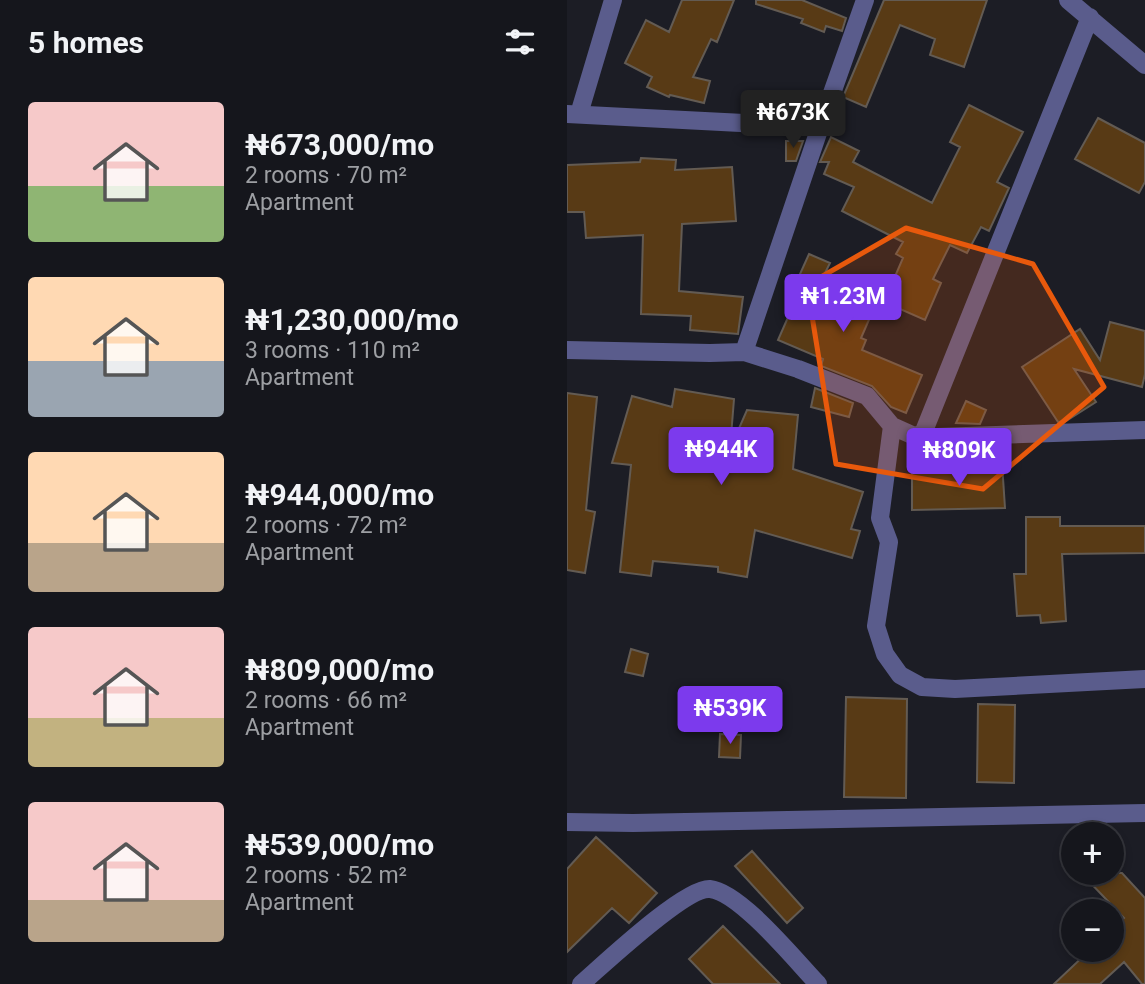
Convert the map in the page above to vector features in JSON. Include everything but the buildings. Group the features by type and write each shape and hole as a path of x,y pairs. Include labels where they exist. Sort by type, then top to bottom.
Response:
{"street":[{"path":"613,0 573,114 820,127"},
{"path":"744,352 866,0"},
{"path":"1068,0 1145,65"},
{"path":"922,436 1090,17"},
{"path":"567,350 744,352 798,369 867,396 892,426 912,435 1145,430"},
{"path":"892,426 880,518 889,542 876,626 885,654 900,675 922,687 954,689 1145,679"},
{"path":"567,821 647,823 1145,813"},
{"path":"581,984 665,912 695,891 708,889 722,892 739,904 818,984"}],"highlighted area":[{"path":"906,228 1033,264 1104,387 983,489 836,464 807,285"}]}
